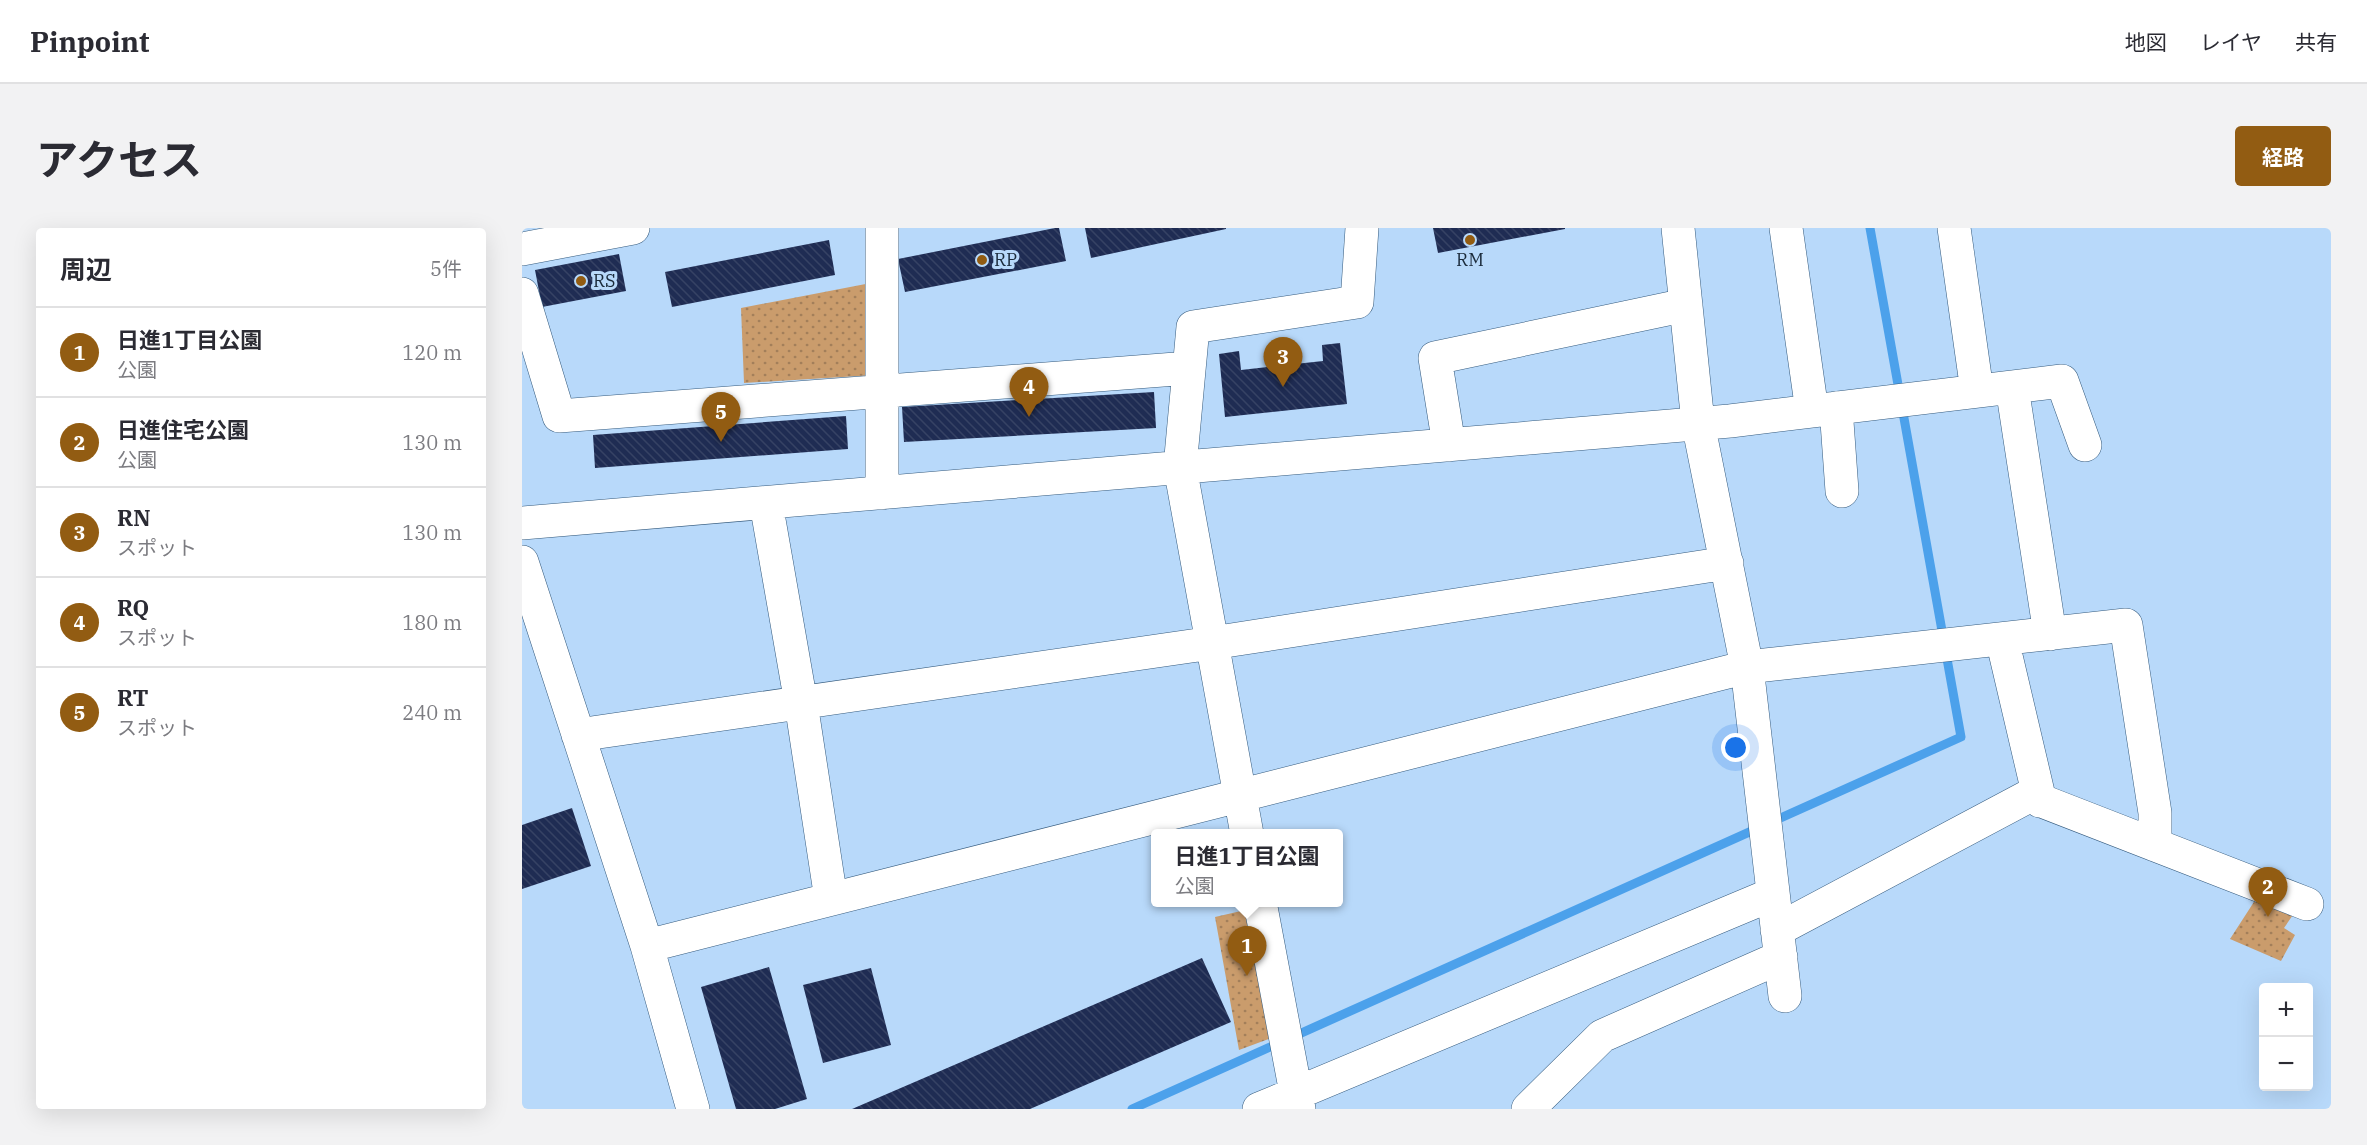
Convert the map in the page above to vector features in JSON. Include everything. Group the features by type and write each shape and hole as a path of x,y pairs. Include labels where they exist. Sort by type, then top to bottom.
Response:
{"street":[{"path":"882,228 882,493"},
{"path":"1246,829 1180,467 1192,327 1357,302 1362,228"},
{"path":"1678,228 1698,423 1747,667 1785,996"},
{"path":"1786,228 1842,491"},
{"path":"1954,228 1977,391"},
{"path":"522,249 627,229"},
{"path":"522,294 559,416 1189,368"},
{"path":"1449,445 1435,358 1686,305"},
{"path":"522,523 1698,423 2062,381 2085,445"},
{"path":"2012,387 2050,634"},
{"path":"765,502 801,703 831,899"},
{"path":"522,562 647,946 693,1109"},
{"path":"578,735 1212,643 1726,563"},
{"path":"647,946 1747,667 2126,625 2156,813 2154,845"},
{"path":"2002,639 2040,801"},
{"path":"1528,1109 1602,1036 1779,944 2029,796 2307,904"},
{"path":"1259,1109 1297,1101 1773,894"},
{"path":"1261,907 1297,1101"}],"shaded area":[{"path":"876,282 875,375 744,383 741,308"},
{"path":"2261,891 2299,906 2284,928 2295,935 2281,961 2230,939"},
{"path":"1254,908 1279,1035 1239,1050 1215,917"}],"building":[{"name":"RP","path":"1059,228 1066,261 905,292 898,259"},
{"path":"1085,228 1226,228 1226,229 1091,258"},
{"name":"RM","path":"1433,228 1565,228 1565,229 1438,253"},
{"path":"829,240 835,275 672,307 665,272"},
{"name":"RS","path":"619,254 626,291 542,307 535,270"},
{"path":"1340,343 1347,404 1225,417 1219,354 1239,351 1241,370 1323,361 1322,345"},
{"path":"1154,392 1156,428 904,442 902,407"},
{"path":"846,416 848,449 595,468 593,435"},
{"path":"572,808 591,866 522,889 522,825"},
{"path":"1202,958 1231,1022 1030,1109 852,1109"},
{"path":"769,967 807,1099 775,1109 736,1109 701,987"},
{"path":"871,968 891,1045 823,1063 803,985"}],"waterway":[{"path":"1132,1109 1961,737 1870,228"}],"place":[{"name":"RM","path":"1470,240"},
{"name":"RP","path":"982,260"},
{"name":"RS","path":"581,281"},
{"name":"RN","path":"1283,387"},
{"name":"RQ","path":"1029,417"},
{"name":"RT","path":"721,442"},
{"name":"日進住宅公園","path":"2268,917"},
{"name":"日進1丁目公園","path":"1247,976"}]}
